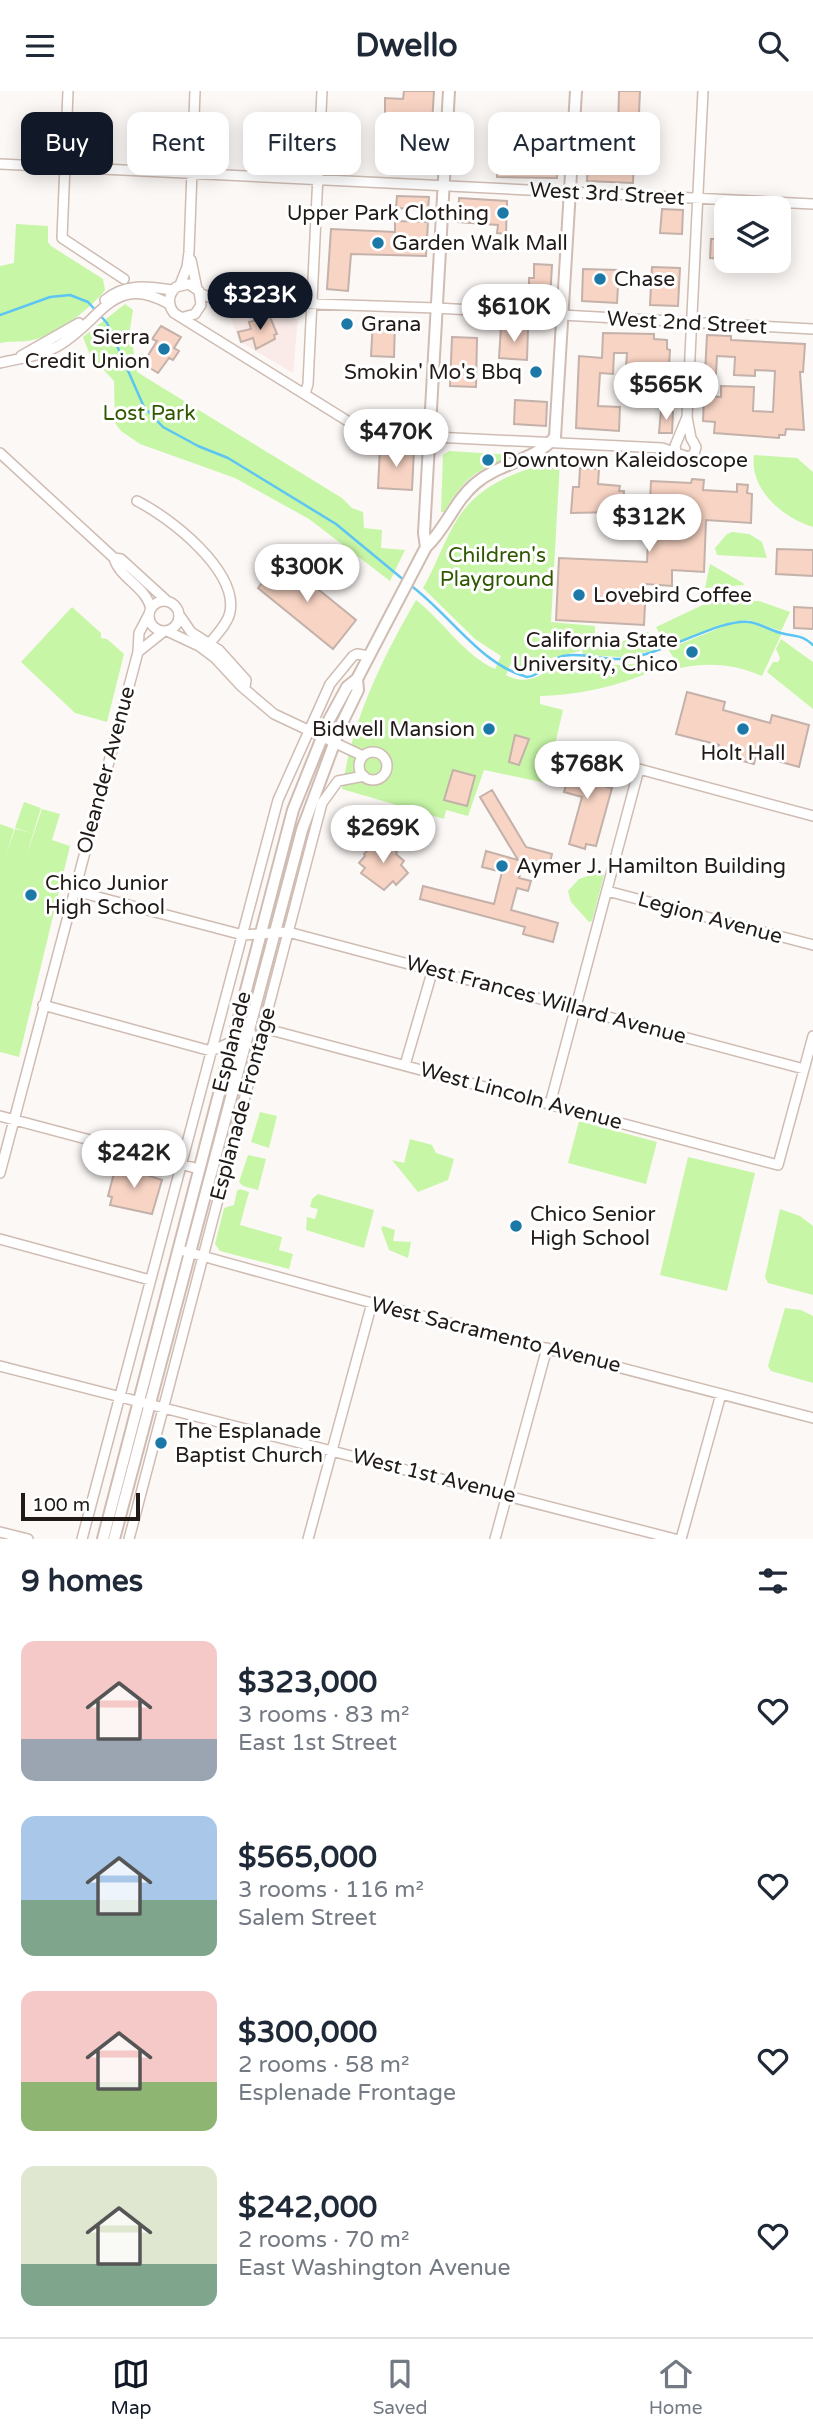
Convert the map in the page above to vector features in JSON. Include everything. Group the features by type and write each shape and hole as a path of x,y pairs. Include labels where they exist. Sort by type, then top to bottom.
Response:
{"main road":[{"path":"426,547 424,533 449,91"},
{"path":"551,442 557,430 576,91"},
{"name":"Esplanade","path":"103,1539 293,810 322,738 347,687 357,678 426,547 437,537 458,502 475,484 491,473 539,453 551,442"},
{"name":"Esplanade","path":"114,1539 158,1405 302,830 334,743 358,689 357,678"}],"street":[{"path":"67,112 68,91"},
{"path":"194,112 195,91"},
{"path":"305,394 308,384 322,91"},
{"path":"686,438 703,91"},
{"name":"West 3rd Street","path":"0,164 21,165"},
{"name":"West 3rd Street","path":"229,173 813,204"},
{"path":"64,175 62,237 124,279"},
{"path":"169,304 187,267 191,175"},
{"path":"184,317 199,310 199,292 189,252"},
{"path":"0,363 33,357 56,347 117,291 128,286 176,288 189,284 199,292"},
{"path":"107,302 138,292 150,294 169,304 174,313 368,433 662,448 676,452 684,458 691,456 696,447 686,438"},
{"name":"West 2nd Street","path":"199,292 220,301 436,308 813,329"},
{"path":"676,452 675,446 686,438"},
{"path":"0,453 114,558 116,565 145,594 152,625 199,646 274,714 363,756 375,752 383,756 387,764 386,773 379,778 364,776 360,764 363,756"},
{"path":"137,501 158,511 208,556 224,578 230,596 230,612 210,643"},
{"path":"114,558 121,559 177,608 191,632 210,643 246,680 245,687"},
{"path":"150,611 156,603 167,601"},
{"name":"Oleander Avenue","path":"0,1173 138,652 139,633 150,611"},
{"path":"138,652 165,631 175,627 180,616"},
{"name":"Esplanade Frontage","path":"82,1539 278,800 306,731 330,684 348,660 357,654 369,656"},
{"path":"550,1104 639,769 813,816"},
{"name":"Esplanade Frontage","path":"197,1255 263,1028 324,798 338,781 364,776"},
{"name":"West Frances Willard Avenue","path":"75,891 243,935 288,932 804,1069"},
{"name":"Legion Avenue","path":"607,891 813,945"},
{"path":"405,1065 433,969"},
{"path":"43,1006 211,1051 263,1028"},
{"name":"West Lincoln Avenue","path":"263,1028 778,1165 804,1069"},
{"path":"804,1069 813,1036"},
{"path":"0,1116 199,1169"},
{"path":"0,1239 150,1280"},
{"name":"West Sacramento Avenue","path":"179,1250 813,1418"},
{"path":"308,1539 372,1303"},
{"path":"495,1539 547,1348"},
{"name":"West 1st Avenue","path":"0,1366 675,1539"},
{"path":"681,1539 721,1394"},
{"path":"129,1539 158,1405"},
{"path":"0,1532 27,1539"}],"shaded area":[{"path":"230,315 298,319 293,373 239,341"}],"green space":[{"path":"16,224 48,226 48,242 51,246 103,279 105,290 99,298 59,329 37,339 0,343 0,266 14,263"},
{"name":"Lost Park","path":"125,304 133,310 130,329 137,372 342,498 352,508 363,512 364,528 382,530 381,548 405,550 390,581 309,519 235,478 140,444 121,431 115,423 114,381 90,355 83,337"},
{"path":"449,451 516,456 481,470 466,482 444,512 441,512 443,455"},
{"path":"754,455 797,458 813,472 813,527 790,517 770,500 757,479"},
{"name":"Children's Playground","path":"560,461 551,622 595,626 595,643 615,644 648,632 656,650 621,657 583,655 581,642 587,642 579,641 580,651 543,660 540,667 525,671 511,663 506,675 519,680 531,679 553,667 560,672 578,669 582,661 621,665 659,657 662,666 634,679 603,688 540,696 540,704 563,710 546,783 484,770 468,816 446,810 444,819 342,789 353,739 370,691 416,600 473,655 495,669 501,656 475,639 423,588 455,524 469,504 504,479"},
{"path":"732,532 749,534 762,542 767,558 717,555 715,548"},
{"path":"710,564 743,583 744,585 705,588"},
{"path":"759,601 790,612 781,631 749,620 732,622 667,648 656,627 707,603"},
{"path":"72,607 101,633 101,638 107,639 124,654 107,722 75,713 21,662"},
{"path":"749,622 782,633 762,676 721,665 680,668 668,649 732,623"},
{"path":"781,639 813,662 813,709 767,672 773,662 778,662 780,658 776,649"},
{"path":"24,802 41,808 25,860 42,809 60,814 52,840 70,846 19,1057 0,1052 0,824 14,829 6,855 15,829 31,833 15,828"},
{"path":"593,874 604,875 592,921 589,922 571,902 568,891 579,879"},
{"path":"260,1112 277,1116 269,1148 251,1142"},
{"path":"579,1121 657,1142 646,1184 568,1163"},
{"path":"410,1139 432,1145 436,1153 454,1159 448,1180 418,1192 392,1160 404,1163"},
{"path":"248,1155 266,1159 258,1190 243,1186 239,1182"},
{"path":"688,1157 755,1173 727,1291 660,1275"},
{"path":"240,1189 249,1192 240,1225 282,1237 279,1250 293,1254 289,1269 220,1251 215,1244 224,1208 234,1205 237,1191"},
{"path":"318,1194 374,1210 364,1248 306,1230 307,1217 315,1219 318,1209 310,1207 312,1199"},
{"path":"780,1209 800,1216 813,1226 813,1295 768,1283 765,1277"},
{"path":"383,1226 395,1230 393,1241 411,1242 408,1258 389,1250 381,1228"},
{"path":"785,1308 801,1310 813,1316 813,1383 771,1371 768,1366"}],"building":[{"path":"404,91 434,91 433,112 385,112 385,98 403,99"},
{"path":"619,91 640,91 639,112 619,112"},
{"path":"497,175 557,175 557,178"},
{"path":"587,175 633,175 633,183 587,181"},
{"path":"397,196 429,197 428,210 396,208"},
{"path":"459,198 507,201 506,234 497,233 498,225 458,222"},
{"path":"662,209 683,210 682,234 660,233"},
{"name":"Garden Walk Mall","path":"395,221 428,222 426,256 351,254 348,291 327,289 331,229 395,232"},
{"path":"711,239 714,239 714,258 710,258"},
{"path":"534,264 552,265 550,300 532,299 529,278 534,278"},
{"path":"652,267 680,268 678,306 650,305"},
{"name":"Chase","path":"583,269 619,270 617,303 582,301"},
{"path":"270,317 277,334 274,335 275,339 256,349 253,338 241,342 238,332 251,329 249,322"},
{"path":"373,321 395,322 394,357 371,356"},
{"name":"Sierra Credit Union","path":"161,326 181,337 174,348 179,351 173,360 169,358 158,373 137,360 140,355 147,357 157,341 152,339"},
{"path":"501,327 528,329 527,360 499,358"},
{"path":"603,333 654,334 654,339 667,340 667,349 670,350 668,380 625,381 627,353 614,353 613,374 600,373 598,406 620,407 619,431 576,428 579,356 602,358"},
{"path":"707,335 731,336 731,340 805,344 803,372 800,372 804,430 786,429 785,435 779,435 779,438 714,433 715,422 703,421 704,396 721,397 721,386 754,387 753,411 773,412 775,371 755,370 755,376 734,375 735,357 717,356 716,374 705,373"},
{"path":"452,337 477,338 476,387 450,386"},
{"path":"515,400 547,402 546,426 514,424"},
{"path":"661,411 673,412 672,433 659,433"},
{"path":"380,447 414,449 412,490 378,488"},
{"path":"580,468 599,469 598,484 620,486 619,491 624,491 623,507 618,507 617,512 571,513 573,487 579,487"},
{"path":"692,479 704,480 703,490 737,492 737,484 748,485 747,493 752,494 751,523 706,520 704,572 672,570 672,586 646,584 644,625 556,620 559,558 647,562 651,481 691,483"},
{"path":"777,549 813,550 813,576 776,574"},
{"path":"281,559 356,620 333,649 258,588"},
{"path":"794,607 813,608 813,629 794,628"},
{"name":"Holt Hall","path":"687,692 725,702 723,710 770,723 772,715 809,725 799,767 756,755 754,764 716,754 719,745 676,734"},
{"path":"515,735 529,739 519,765 509,762"},
{"path":"576,749 587,752 586,756 591,757 587,773 609,779 607,787 612,788 596,846 586,844 585,849 569,844 582,797 564,792"},
{"path":"453,770 475,776 467,806 444,800"},
{"name":"Aymer J. Hamilton Building","path":"492,790 526,847 552,854 548,871 523,864 519,878 531,881 528,891 517,888 511,910 558,923 553,942 523,934 525,927 420,899 423,886 494,904 502,872 482,867 486,851 518,860 480,797"},
{"path":"379,839 397,852 404,861 401,865 408,873 396,885 393,881 384,890 361,873 365,868 359,863"},
{"path":"126,1165 162,1180 152,1214 110,1205 112,1197 108,1196 114,1173 118,1175 121,1166"}],"waterway":[{"path":"0,315 50,297 70,295 88,302 107,323 144,407 163,427 228,458 336,524 405,581"},
{"path":"410,585 479,650 494,661 527,677 537,674 553,660 563,656 622,659 654,651 737,622 754,623 803,638 813,645"}],"place":[{"name":"Upper Park Clothing","path":"503,213"},
{"name":"Garden Walk Mall","path":"378,243"},
{"name":"Chase","path":"600,279"},
{"name":"Grana","path":"347,324"},
{"name":"Sierra Credit Union","path":"164,349"},
{"name":"Smokin' Mo's Bbq","path":"536,372"},
{"name":"Downtown Kaleidoscope","path":"488,460"},
{"name":"Lovebird Coffee","path":"579,595"},
{"name":"California State University, Chico","path":"692,652"},
{"name":"Bidwell Mansion","path":"489,729"},
{"name":"Holt Hall","path":"743,729"},
{"name":"Aymer J. Hamilton Building","path":"502,866"},
{"name":"Chico Junior High School","path":"31,895"},
{"name":"Chico Senior High School","path":"516,1226"},
{"name":"The Esplanade Baptist Church","path":"161,1443"}]}
